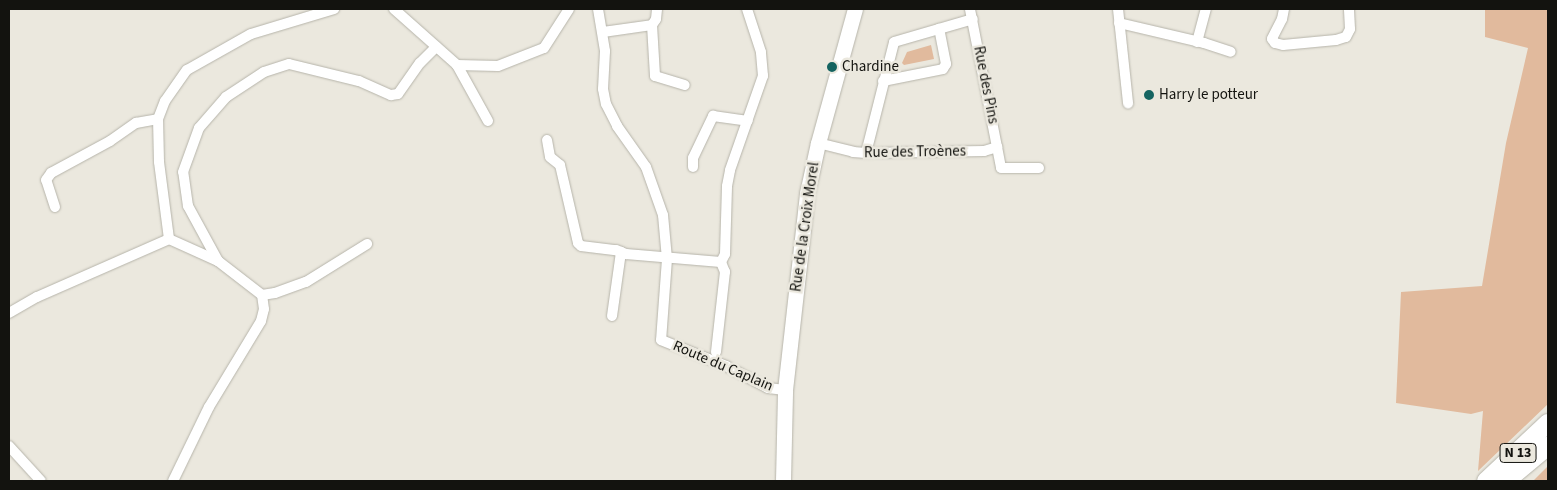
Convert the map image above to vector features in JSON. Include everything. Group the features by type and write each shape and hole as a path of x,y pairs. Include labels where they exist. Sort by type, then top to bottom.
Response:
{"highway":[{"name":"N 13","path":"1486,481 1548,422"},
{"name":"N 13","path":"1506,481 1548,448"},
{"path":"1519,481 1548,448"}],"main road":[{"name":"Rue de la Croix Morel","path":"783,481 784,390 807,193 818,143 855,9"}],"street":[{"path":"169,239 159,162 158,119 166,101 188,70 251,34 334,9"},
{"path":"394,9 456,65 488,120"},
{"path":"456,65 498,66 544,48 570,9"},
{"path":"598,9 603,32 603,89 606,104 652,179 663,216 667,258"},
{"path":"657,9 656,19 652,25 655,76 685,85"},
{"path":"720,262 725,254 729,178 761,86 764,69 761,52 747,9"},
{"path":"1118,9 1128,103"},
{"path":"1197,42 1206,9"},
{"path":"1284,9 1282,19 1272,39 1275,43 1283,45 1342,39 1350,29 1349,9"},
{"path":"866,153 894,42 939,29 972,14"},
{"name":"Rue des Pins","path":"972,14 1001,168 1039,168"},
{"path":"1120,23 1231,52"},
{"path":"603,32 652,25"},
{"path":"883,81 943,69 946,64 939,29"},
{"path":"218,261 188,206 184,172 199,128 226,97 264,72 289,64 359,81 391,95 398,94 420,63 436,46"},
{"path":"693,167 693,158 713,116 748,121"},
{"path":"55,207 46,180 51,173 110,141 136,123 158,119"},
{"path":"547,140 550,157 560,165 578,243 581,246 667,258 720,262"},
{"name":"Rue des Troènes","path":"818,143 853,152 866,153 984,151 997,147"},
{"path":"9,313 37,296 169,239 218,261 262,295 264,309 261,321 209,408 173,481"},
{"path":"262,295 276,293 306,282 367,244"},
{"path":"612,316 621,252"},
{"name":"Route du Caplain","path":"667,258 661,340 726,366 768,388 784,390"},
{"path":"716,352 725,272 720,262"},
{"path":"9,446 41,481"}],"shaded area":[{"path":"1485,9 1548,9 1548,404 1478,471 1483,411 1471,414 1396,403 1401,292 1482,286 1506,143 1528,48 1485,37"},
{"path":"931,45 934,59 904,65 902,63 907,52"},
{"path":"1548,466 1548,481 1533,481"}],"place":[{"name":"Chardine","path":"832,67"},
{"name":"Harry le potteur","path":"1149,95"}]}
